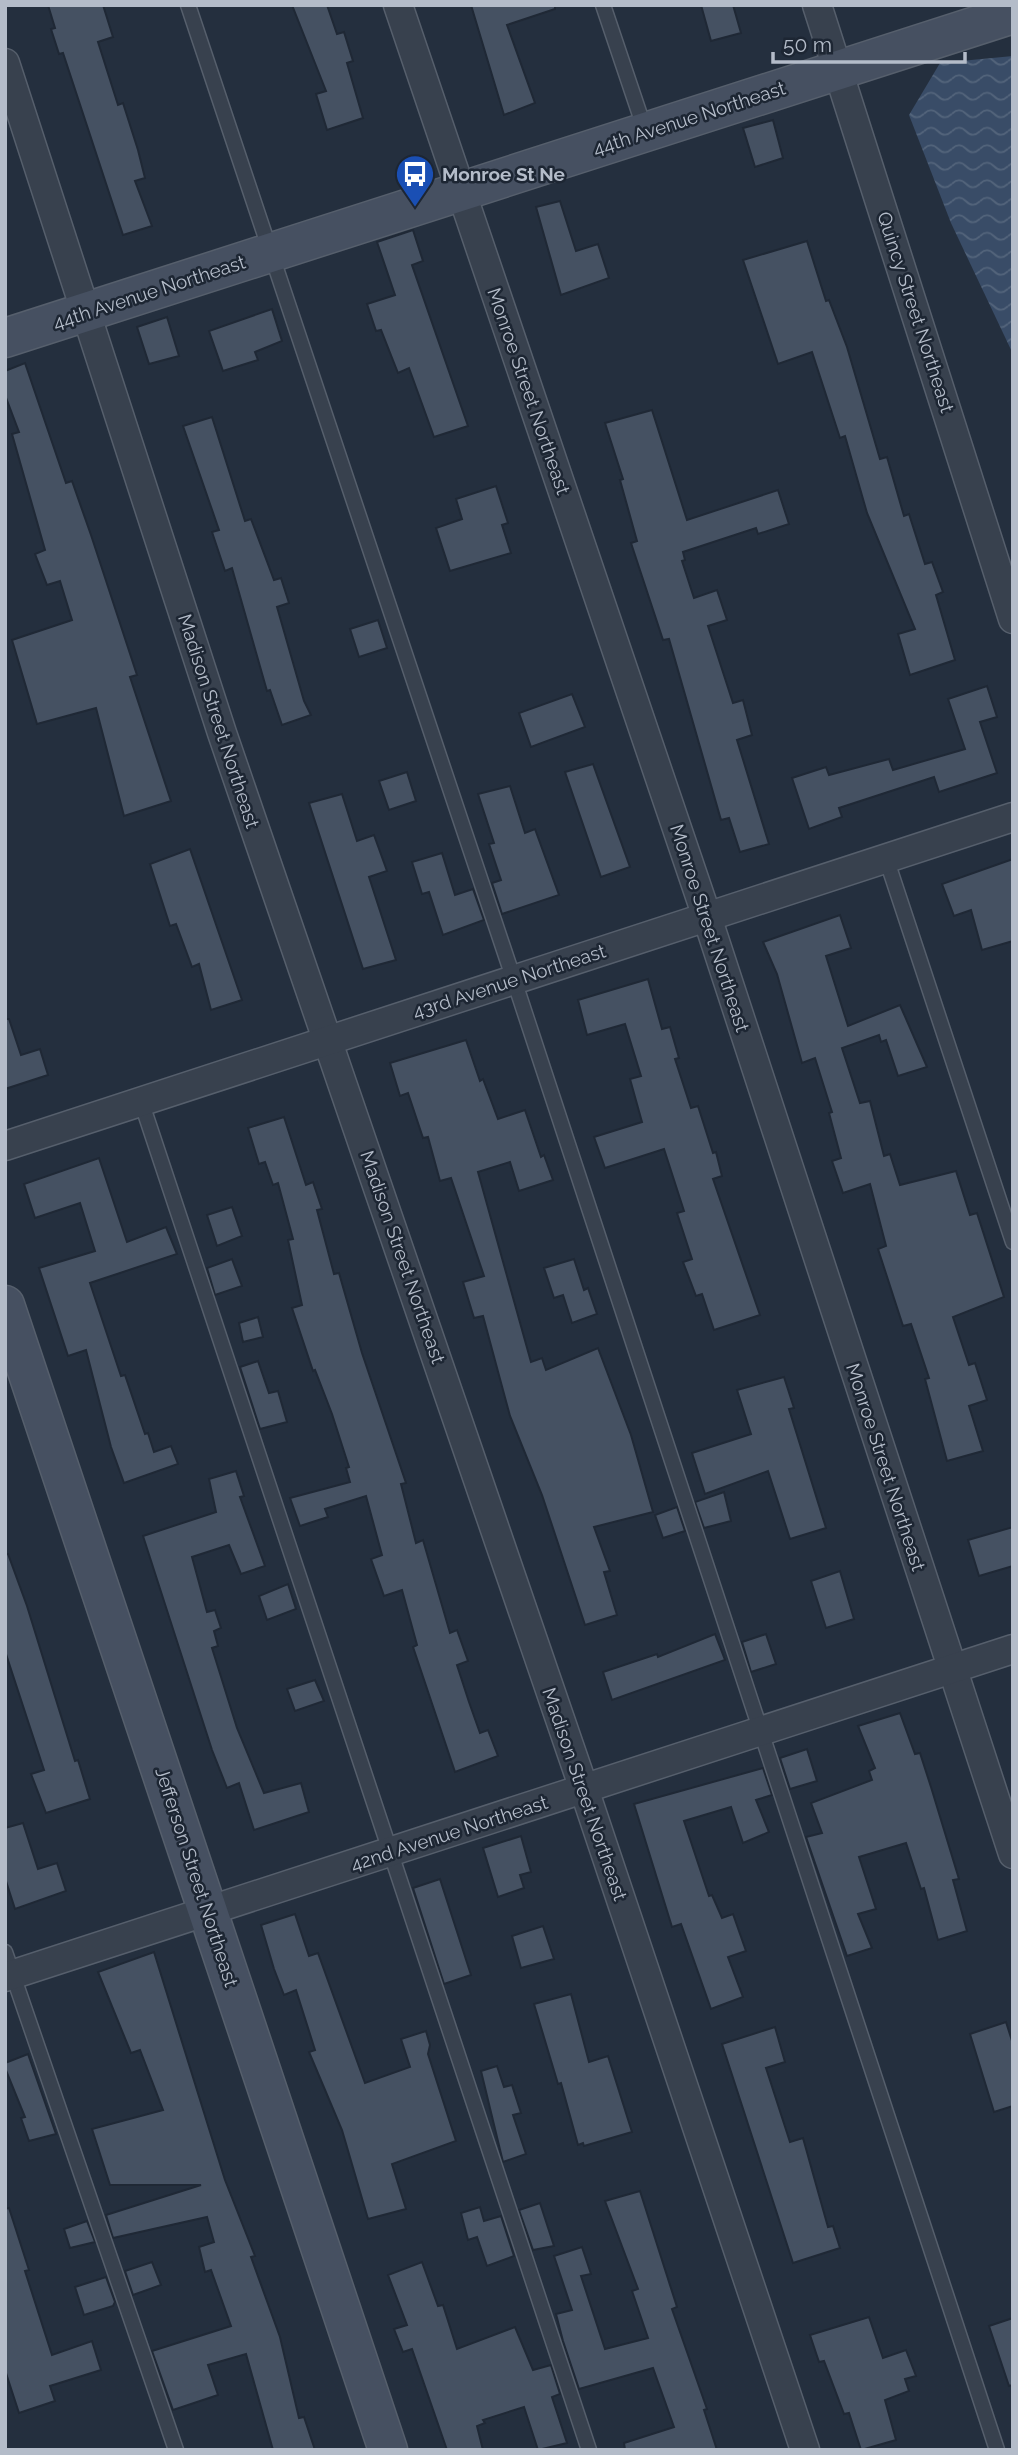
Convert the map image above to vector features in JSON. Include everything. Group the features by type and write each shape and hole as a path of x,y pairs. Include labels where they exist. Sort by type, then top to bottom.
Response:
{"street":[{"name":"Monroe Street Northeast","path":"398,5 707,917 1013,1854"},
{"name":"Quincy Street Northeast","path":"817,5 1013,619"},
{"name":"44th Avenue Northeast","path":"5,338 1013,14"},
{"name":"Madison Street Northeast","path":"5,63 222,733 584,1789 805,2450"},
{"name":"43rd Avenue Northeast","path":"5,1146 1013,817"},
{"name":"Jefferson Street Northeast","path":"5,1305 388,2450"},
{"name":"42nd Avenue Northeast","path":"8,1968 208,1912 1013,1649"}],"lane":[{"path":"188,5 514,980 998,2450"},
{"path":"603,5 646,132"},
{"path":"886,858 1013,1242"},
{"path":"141,1101 589,2450"},
{"path":"8,1968 176,2450"}],"water":[{"path":"1013,56 1013,354 951,223 909,115 940,63"}],"building":[{"path":"48,5 103,5 113,37 98,42 118,105 123,103 138,150 145,178 135,181 152,226 123,235 63,53 59,54 51,29 55,28"},
{"path":"292,5 327,5 337,34 344,32 353,61 347,63 363,118 327,130 316,94 326,91"},
{"path":"471,5 555,5 555,9 507,25 535,103 504,115"},
{"path":"701,5 733,5 741,33 711,41"},
{"path":"773,120 783,158 755,167 743,128"},
{"path":"560,201 576,251 598,244 609,278 561,295 536,207"},
{"path":"413,230 423,261 412,265 468,426 434,437 409,368 398,373 381,330 376,331 367,304 395,295 377,242"},
{"path":"807,241 826,301 829,300 847,347 880,459 887,457 904,516 909,514 925,564 932,562 943,592 936,595 955,660 910,675 898,634 915,629 867,513 845,436 840,438 812,352 778,364 743,260"},
{"path":"272,309 282,341 255,352 258,360 223,371 209,331"},
{"path":"167,317 179,356 149,364 137,327"},
{"path":"25,363 66,483 72,481 91,535 137,675 130,677 171,801 124,816 96,708 37,724 12,640 72,620 60,581 47,585 35,554 45,550 12,434 19,432 5,395 5,371"},
{"path":"652,410 687,520 778,490 789,524 758,534 756,528 683,552 685,560 682,561 694,598 717,590 727,620 708,626 733,703 743,700 752,735 737,740 769,844 740,852 729,818 721,820 669,639 663,640 631,543 637,541 620,480 623,479 605,423"},
{"path":"212,417 245,521 251,519 274,580 281,578 289,603 277,607 304,701 311,715 282,725 270,690 267,691 232,568 225,571 212,532 219,530 183,426"},
{"path":"496,486 508,523 502,525 511,553 450,571 436,528 462,519 456,499"},
{"path":"378,620 387,648 359,657 350,629"},
{"path":"987,686 997,717 980,722 997,773 939,792 934,777 839,808 842,817 809,829 792,778 826,767 829,775 889,759 893,770 965,749 948,699"},
{"path":"572,694 585,727 531,747 519,713"},
{"path":"593,764 630,867 601,877 565,772"},
{"path":"407,772 416,801 389,810 379,781"},
{"path":"510,786 525,833 535,829 559,895 502,914 492,883 501,880 489,844 494,843 478,794"},
{"path":"342,794 357,841 374,835 387,871 369,877 396,960 363,969 309,803"},
{"path":"190,849 242,1000 211,1010 199,964 192,967 176,924 170,926 150,864"},
{"path":"442,853 455,895 473,889 484,920 443,935 429,892 422,894 412,862"},
{"path":"1013,859 1013,941 982,950 971,910 954,916 942,884"},
{"path":"840,915 851,948 826,956 848,1026 900,1005 927,1067 898,1076 886,1040 881,1042 879,1035 842,1048 860,1103 870,1101 884,1156 890,1154 900,1185 956,1171 970,1215 977,1213 1004,1297 953,1317 969,1365 975,1363 987,1400 969,1406 983,1451 947,1461 925,1379 929,1378 911,1324 903,1326 878,1249 886,1246 870,1184 843,1193 832,1161 841,1158 829,1113 832,1112 815,1058 802,1063 777,974 763,942"},
{"path":"648,979 662,1029 670,1027 679,1058 675,1059 691,1108 698,1106 713,1153 716,1152 722,1176 713,1179 760,1315 714,1330 702,1294 696,1296 683,1262 692,1259 677,1213 684,1211 664,1149 605,1168 594,1137 642,1122 630,1079 641,1076 625,1024 587,1035 578,1000"},
{"path":"5,1019 9,1019 21,1055 40,1049 48,1075 5,1089"},
{"path":"466,1040 480,1081 483,1079 498,1119 525,1110 541,1157 544,1155 553,1180 519,1191 510,1162 478,1172 531,1362 542,1358 546,1370 598,1348 631,1435 653,1512 594,1527 610,1571 604,1572 617,1615 585,1625 542,1495 510,1416 483,1316 474,1318 463,1282 484,1276 451,1178 440,1181 428,1137 423,1138 408,1093 400,1096 390,1063"},
{"path":"284,1117 306,1185 313,1182 322,1209 317,1210 334,1274 339,1273 362,1353 406,1483 401,1484 416,1543 423,1540 450,1633 457,1630 468,1661 457,1665 469,1702 480,1733 488,1730 498,1756 455,1772 413,1647 417,1645 402,1590 384,1596 371,1559 382,1555 366,1496 325,1509 328,1517 300,1526 290,1498 350,1482 346,1468 349,1467 332,1414 315,1370 313,1371 292,1308 302,1305 288,1240 293,1239 278,1183 273,1185 265,1162 259,1164 248,1128"},
{"path":"99,1158 127,1242 166,1227 177,1254 90,1283 121,1376 125,1375 145,1434 148,1433 154,1452 171,1446 178,1464 124,1483 111,1447 86,1350 68,1356 39,1268 95,1251 80,1203 35,1218 24,1184"},
{"path":"232,1207 242,1236 217,1246 207,1215"},
{"path":"232,1259 242,1286 215,1295 207,1268"},
{"path":"574,1259 584,1290 588,1288 597,1314 572,1323 563,1295 554,1298 544,1268"},
{"path":"258,1317 263,1337 243,1342 239,1323"},
{"path":"258,1361 269,1393 278,1391 287,1422 260,1429 240,1367"},
{"path":"784,1377 794,1408 789,1409 826,1528 790,1539 768,1471 705,1494 692,1453 751,1434 737,1390"},
{"path":"236,1471 244,1496 240,1497 265,1566 241,1574 229,1545 192,1557 207,1612 215,1610 221,1628 214,1631 218,1646 212,1648 237,1728 264,1793 301,1783 309,1812 254,1830 239,1783 227,1788 212,1750 143,1536 216,1512 209,1479"},
{"path":"724,1492 731,1521 704,1528 695,1502"},
{"path":"677,1507 685,1531 663,1538 655,1515"},
{"path":"1013,1527 1013,1566 979,1576 968,1540"},
{"path":"5,1554 8,1554 27,1606 75,1761 78,1760 90,1799 46,1813 31,1774 44,1770 5,1651"},
{"path":"840,1571 854,1619 826,1628 811,1581"},
{"path":"288,1584 296,1609 267,1620 259,1596"},
{"path":"715,1634 725,1660 612,1700 603,1672 657,1654 658,1657"},
{"path":"766,1634 776,1664 751,1672 742,1642"},
{"path":"315,1680 324,1701 295,1711 287,1689"},
{"path":"900,1713 915,1754 920,1753 931,1787 959,1879 953,1880 967,1931 938,1940 924,1888 921,1889 906,1843 859,1857 876,1909 858,1914 872,1948 847,1956 806,1837 822,1833 811,1803 872,1780 869,1771 875,1768 858,1726"},
{"path":"807,1749 817,1781 790,1789 780,1758"},
{"path":"763,1768 772,1795 756,1800 769,1832 743,1843 731,1807 684,1821 709,1896 712,1895 722,1918 733,1914 746,1951 728,1957 743,1997 711,2009 681,1924 672,1927 634,1804"},
{"path":"23,1823 38,1869 57,1863 66,1891 15,1909 5,1878 5,1828"},
{"path":"521,1836 531,1872 520,1875 524,1888 498,1897 483,1848"},
{"path":"440,1879 471,1975 444,1984 413,1888"},
{"path":"295,1914 309,1956 318,1953 365,2083 410,2067 401,2039 426,2031 430,2045 428,2054 456,2141 392,2164 406,2209 368,2219 342,2130 309,2052 315,2050 296,1990 284,1995 261,1925"},
{"path":"543,1926 554,1959 521,1968 512,1936"},
{"path":"154,1952 225,2180 255,2256 251,2257 280,2337 299,2418 304,2417 315,2450 273,2450 246,2354 208,2365 218,2395 173,2410 152,2351 231,2326 211,2270 205,2272 199,2247 214,2242 207,2217 113,2238 106,2215 201,2185 110,2185 92,2129 163,2110 140,2050 131,2053 98,1972"},
{"path":"571,1994 589,2062 608,2056 632,2132 584,2146 583,2143 578,2145 561,2083 558,2084 534,2004"},
{"path":"1006,2022 1013,2044 1013,2106 994,2112 970,2034"},
{"path":"775,2027 785,2062 766,2068 790,2142 803,2138 828,2227 833,2226 840,2248 793,2263 722,2044"},
{"path":"28,2054 56,2134 29,2141 21,2118 25,2117 5,2068 5,2063"},
{"path":"497,2066 504,2087 512,2085 521,2113 513,2115 526,2154 503,2162 481,2071"},
{"path":"640,2191 677,2307 672,2309 707,2409 704,2410 717,2450 625,2450 624,2443 674,2427 653,2368 579,2389 563,2341 556,2314 572,2310 554,2256 582,2247 591,2274 581,2276 605,2349 648,2338 632,2291 638,2289 605,2201"},
{"path":"540,2203 554,2246 533,2250 519,2210"},
{"path":"480,2207 484,2221 501,2216 514,2256 487,2266 477,2237 468,2240 461,2213"},
{"path":"9,2208 29,2270 25,2271 52,2355 92,2341 101,2370 50,2386 55,2401 19,2413 5,2370 5,2209"},
{"path":"87,2221 95,2242 70,2248 64,2229"},
{"path":"152,2262 161,2285 133,2295 125,2271"},
{"path":"422,2262 438,2306 443,2305 457,2349 515,2327 533,2370 551,2365 560,2394 552,2397 567,2443 538,2450 524,2407 483,2420 485,2423 477,2426 483,2450 447,2450 412,2349 403,2352 394,2329 407,2325 388,2275"},
{"path":"106,2277 115,2302 113,2306 84,2315 75,2287"},
{"path":"869,2317 883,2358 906,2350 916,2376 905,2379 909,2391 885,2400 896,2440 861,2450 849,2413 844,2414 824,2361 819,2362 810,2335"},
{"path":"1013,2318 1013,2385 1009,2386 989,2326"}],"place":[{"name":"Monroe St Ne","path":"415,208"}]}
